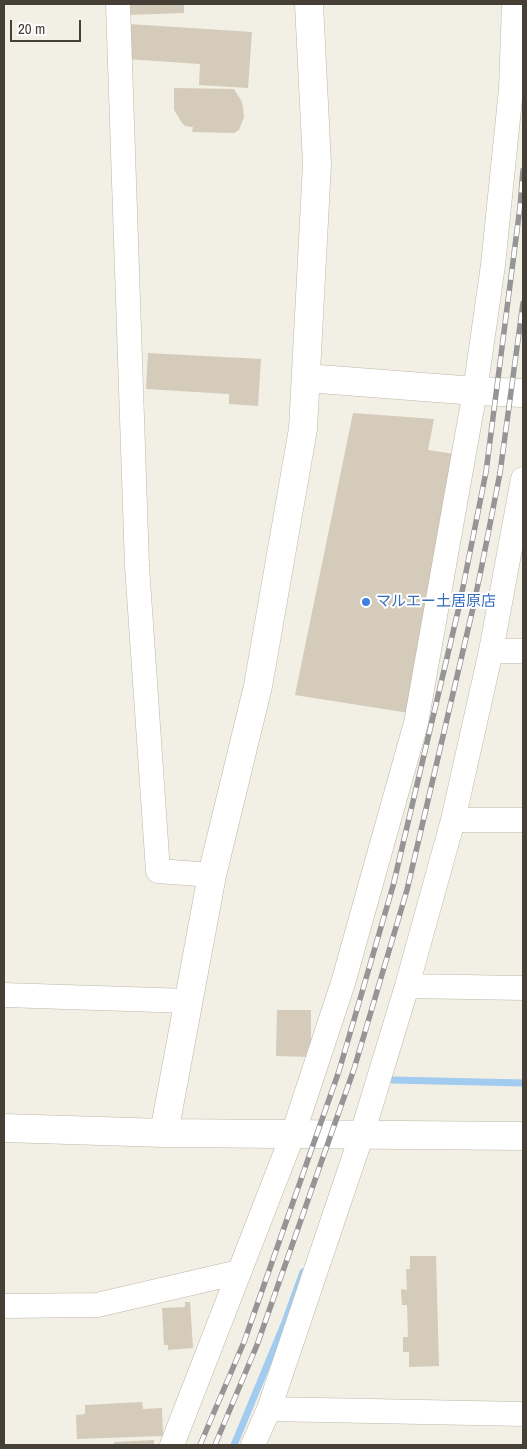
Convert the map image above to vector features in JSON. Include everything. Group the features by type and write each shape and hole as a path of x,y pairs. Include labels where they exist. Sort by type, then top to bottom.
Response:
{"street":[{"path":"118,4 137,566 158,871 212,875"},
{"path":"164,1133 212,875 258,686 303,429 317,164 309,4"},
{"path":"172,1445 293,1134 343,983 416,723 475,391 493,265 511,89 514,4"},
{"path":"306,378 523,393"},
{"path":"253,1445 269,1409 362,1134 407,986 453,820 490,651 523,479"},
{"path":"490,651 523,651"},
{"path":"453,820 523,820"},
{"path":"407,986 523,988"},
{"path":"4,995 188,1001"},
{"path":"4,1128 164,1133 523,1136"},
{"path":"4,1306 97,1305 239,1272"},
{"path":"269,1409 523,1414"}],"building":[{"path":"127,4 184,4 184,13 128,15"},
{"path":"129,24 252,32 248,88 199,85 200,64 126,59"},
{"path":"174,88 234,89 243,107 244,117 239,130 234,133 192,132 193,127 185,126 174,110"},
{"path":"148,353 261,359 258,406 229,404 229,394 146,389"},
{"path":"353,413 434,419 428,450 461,455 409,713 295,695"},
{"path":"277,1010 311,1010 311,1057 276,1056"},
{"path":"410,1256 436,1256 439,1366 409,1367 409,1352 403,1352 403,1337 408,1337 407,1305 402,1305 401,1289 407,1290 406,1269 410,1269"},
{"path":"185,1302 190,1302 193,1348 168,1350 168,1345 164,1345 162,1308 185,1307"},
{"path":"142,1402 143,1409 162,1408 163,1436 77,1439 76,1415 85,1414 85,1405"},
{"path":"154,1440 154,1445 114,1445 114,1442"}],"waterway":[{"path":"393,1080 523,1083"},
{"path":"234,1445 285,1322 303,1272"}],"railway":[{"path":"200,1445 244,1342 339,1071 393,886 459,607 486,472 520,207 523,170"},
{"path":"215,1445 257,1345 354,1069 407,890 482,565 500,473 523,303"}],"place":[{"name":"マルエー土居原店","path":"366,602"}]}
